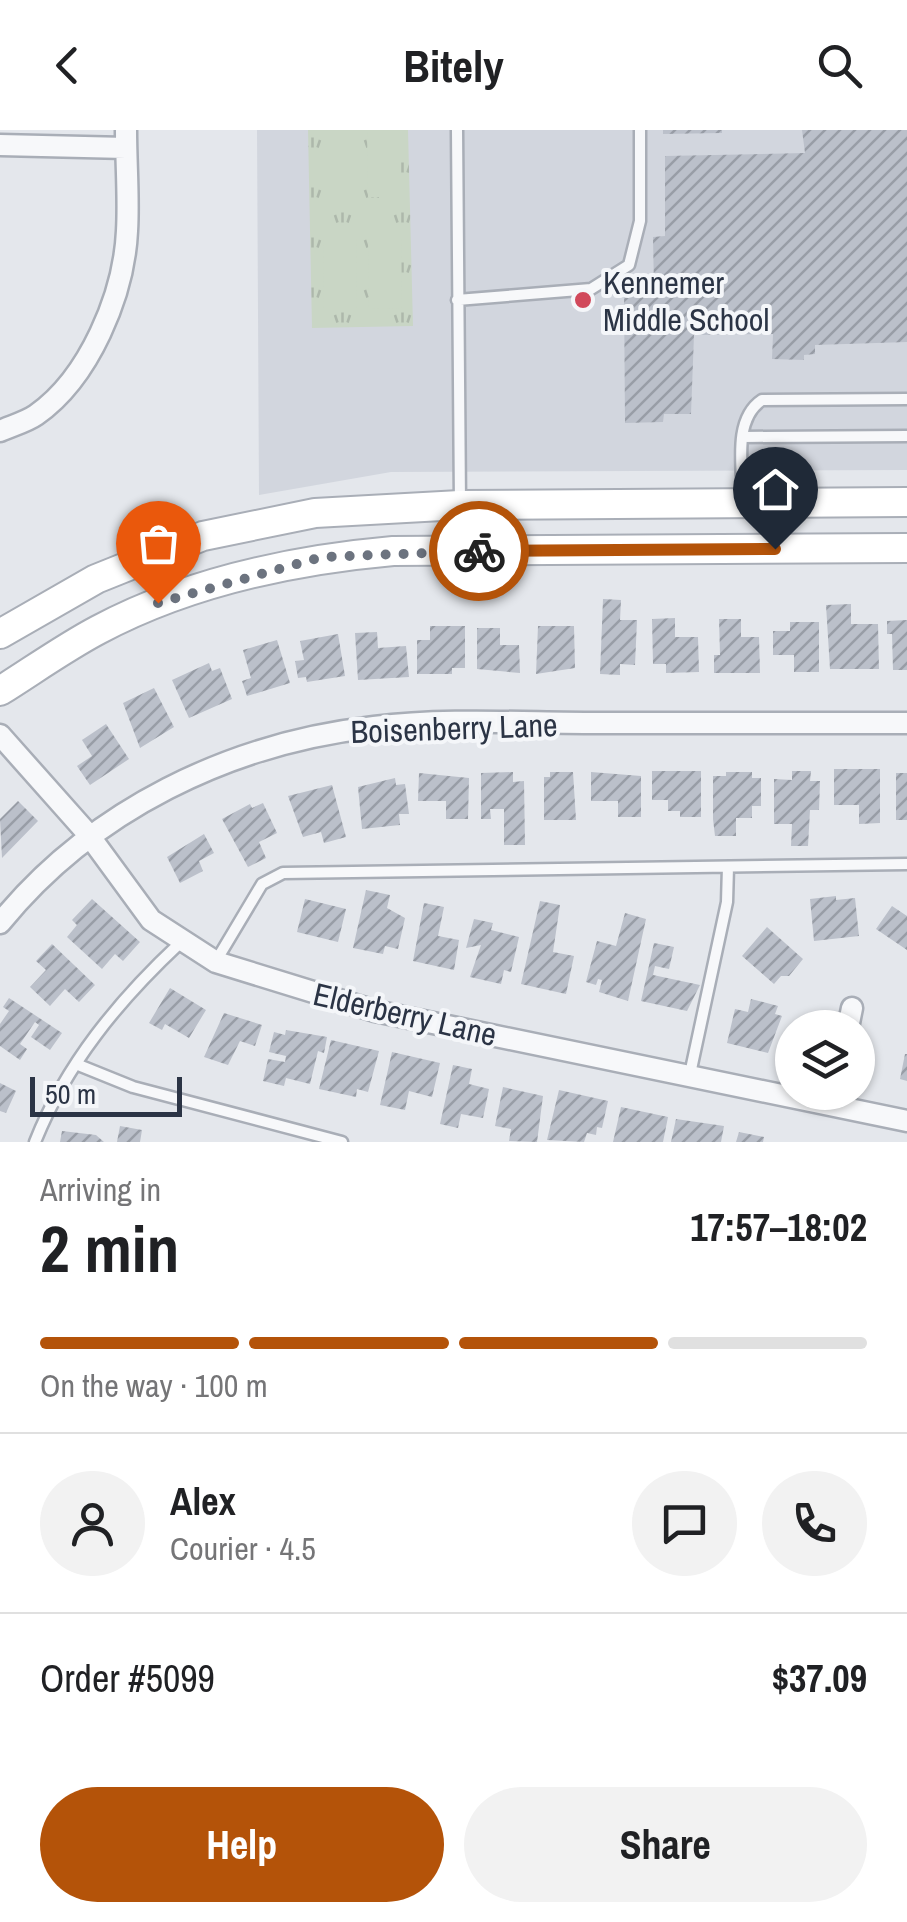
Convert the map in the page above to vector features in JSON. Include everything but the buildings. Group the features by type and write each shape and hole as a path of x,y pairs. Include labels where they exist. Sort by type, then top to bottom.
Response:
{"main road":[{"path":"0,634 96,579 203,536 331,511 460,505 907,502"},
{"path":"743,503 775,549"},
{"path":"458,551 460,505"},
{"path":"0,691 98,630 218,582 322,557 458,551 907,548"}],"street":[{"path":"0,145 126,139 127,235 115,292 92,348 65,388 44,408 0,431"},
{"name":"Boisenberry Lane","path":"0,923 27,890 88,834 185,779 286,742 376,726 907,722"},
{"name":"Elderberry Lane","path":"0,735 88,834 151,920 180,943 216,962 375,1011 775,1088"},
{"name":"Elderberry Lane","path":"873,1110 907,1120"}],"lane":[{"path":"458,130 460,505"},
{"path":"457,300 544,296 591,289 629,265 640,221 640,130"},
{"path":"743,503 743,437 748,409 762,400 907,400"},
{"path":"743,437 907,436"},
{"path":"216,962 262,884 283,873 907,864"},
{"path":"690,1074 728,902 728,866"},
{"path":"35,1142 50,1104 95,1034 180,943"},
{"path":"76,1064 133,1088 342,1142"}],"shaded area":[{"name":"Kennemer Middle School","path":"257,130 907,130 907,470 391,472 259,495"}],"green space":[{"path":"308,130 408,130 413,326 312,328"},
{"path":"323,130 356,130 356,197 323,197"},
{"path":"367,130 401,130 401,197 368,197"},
{"path":"323,237 356,237 357,308 324,308"},
{"path":"368,237 401,237 402,308 369,309"}],"way so far":[{"path":"158,603 218,582 322,557 392,551 479,551"}],"place":[{"name":"Kennemer Middle School","path":"583,300"}],"route":[{"path":"479,551 775,549"}]}
